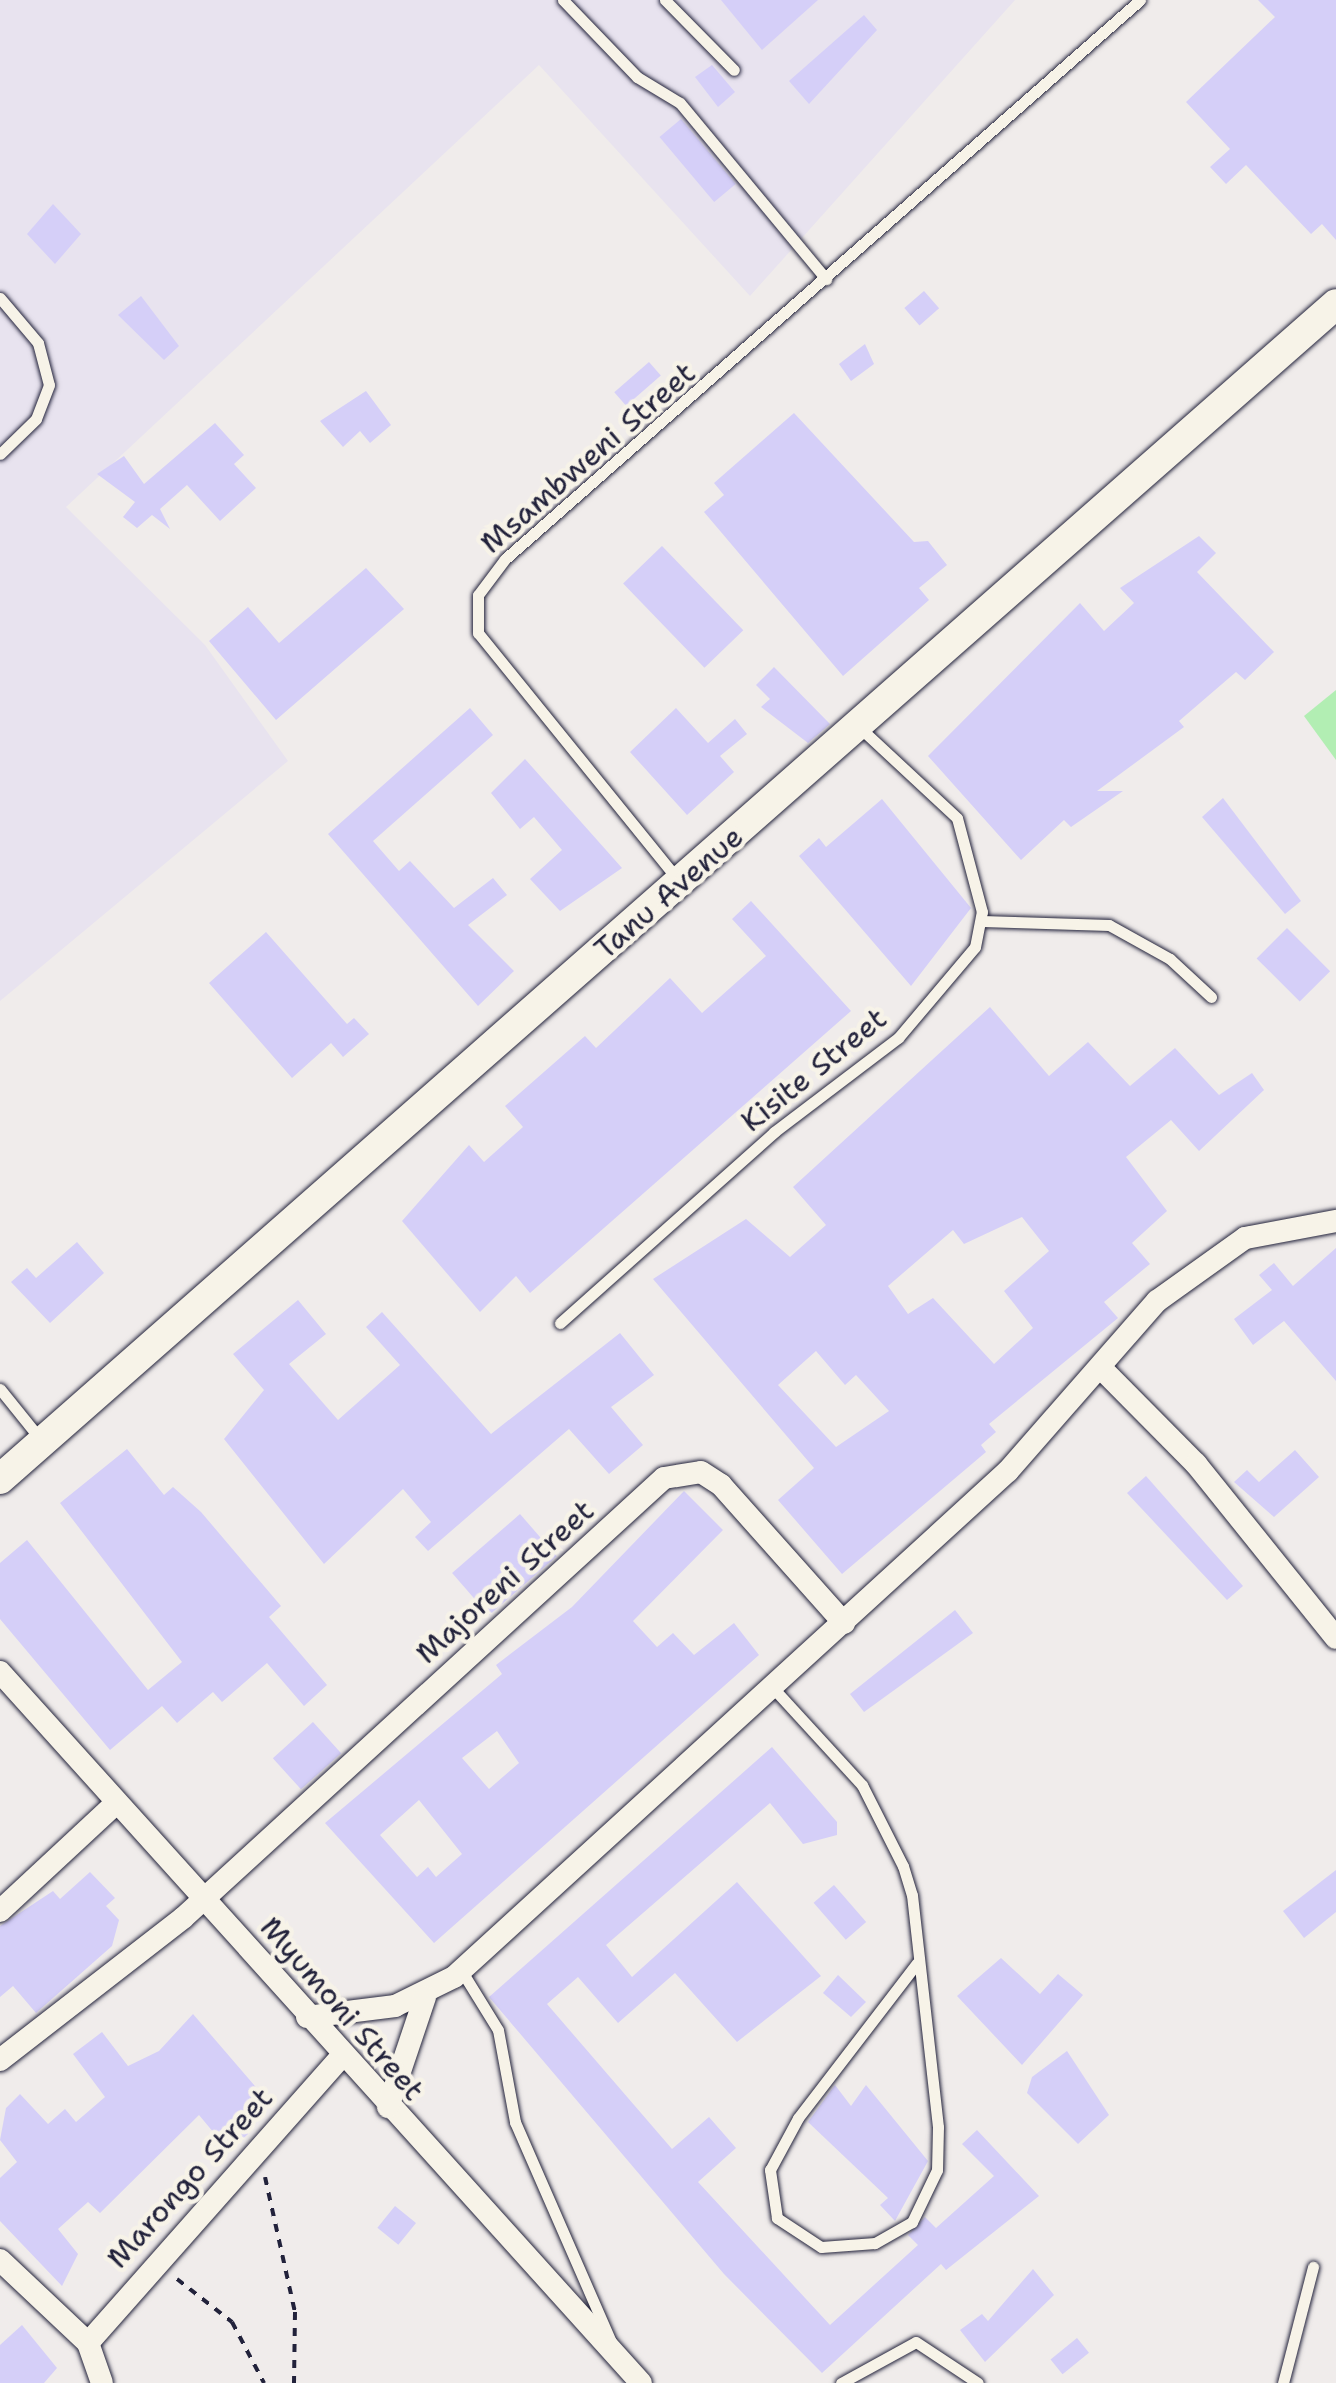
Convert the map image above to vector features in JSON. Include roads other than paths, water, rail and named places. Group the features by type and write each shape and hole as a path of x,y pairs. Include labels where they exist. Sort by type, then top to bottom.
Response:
{"street":[{"name":"Tanu Avenue","path":"0,1480 682,885 855,725 1336,304"},
{"path":"306,2017 425,1997 461,1970 844,1624 1104,1371 1142,1315 1226,1248 1266,1230 1336,1221"},
{"path":"1104,1371 1196,1464 1336,1638"},
{"name":"Majoreni Street","path":"0,2060 204,1899 672,1474 700,1472 734,1496 844,1624"},
{"name":"Myumoni Street","path":"0,1672 341,2057 641,2383"},
{"path":"0,1910 115,1804"},
{"path":"388,2107 425,1997"},
{"name":"Marongo Street","path":"88,2343 152,2264 341,2057"},
{"path":"0,2260 88,2343 102,2383"}],"lane":[{"path":"563,0 637,77 680,103 826,279"},
{"path":"665,0 734,70"},
{"name":"Msambweni Street","path":"682,885 506,670 478,632 474,604 506,559 1140,0"},
{"path":"0,298 38,343 49,385 36,419 0,454"},
{"path":"855,725 958,818 982,920 1109,925 1170,959 1211,997"},
{"name":"Kisite Street","path":"560,1323 774,1132 898,1038 975,947 982,920"},
{"path":"0,1388 42,1442"},
{"path":"775,1690 879,1812 912,1894 938,2138 929,2195 893,2236 822,2247 777,2218 770,2170 798,2118 918,1963"},
{"path":"461,1970 498,2030 516,2122 602,2306 616,2355"},
{"path":"1283,2383 1313,2267"},
{"path":"840,2383 916,2342 978,2383"}]}
